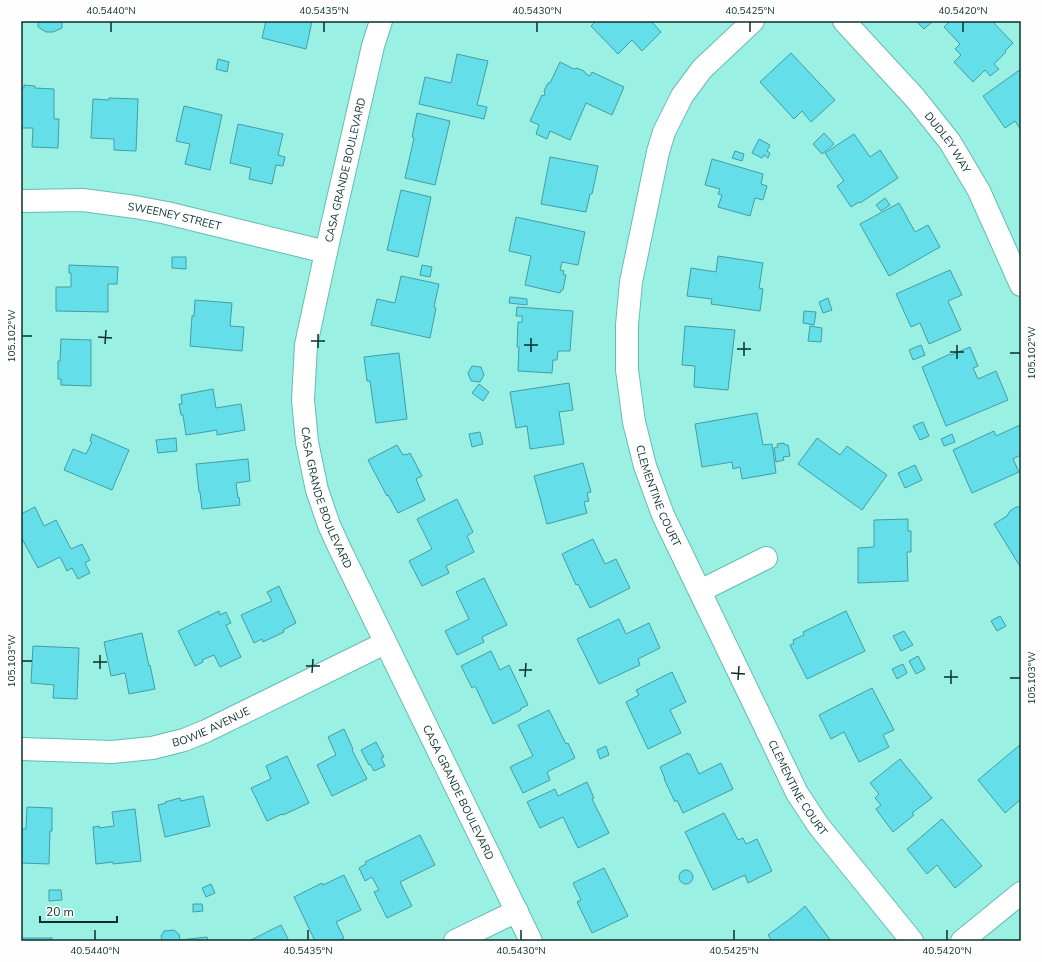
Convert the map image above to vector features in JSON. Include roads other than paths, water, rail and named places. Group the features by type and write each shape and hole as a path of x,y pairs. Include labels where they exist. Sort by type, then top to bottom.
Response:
{"street":[{"name":"CASA GRANDE BOULEVARD","path":"381,21 371,53 306,345 303,400 307,442 317,490 329,525 385,643 532,941"},
{"name":"CLEMENTINE COURT","path":"753,21 702,69 682,96 664,132 656,159 630,289 627,326 627,370 634,422 645,466 663,515 797,793 818,825 912,941"},
{"name":"DUDLEY WAY","path":"844,21 915,98 950,142 979,191 1021,285"},
{"name":"SWEENEY STREET","path":"21,201 83,200 135,207 167,213 326,252"},
{"path":"700,591 766,558"},
{"name":"BOWIE AVENUE","path":"21,750 112,752 152,748 184,740 206,731 385,643"},
{"path":"962,941 1021,893"},
{"path":"455,941 517,911"}]}
